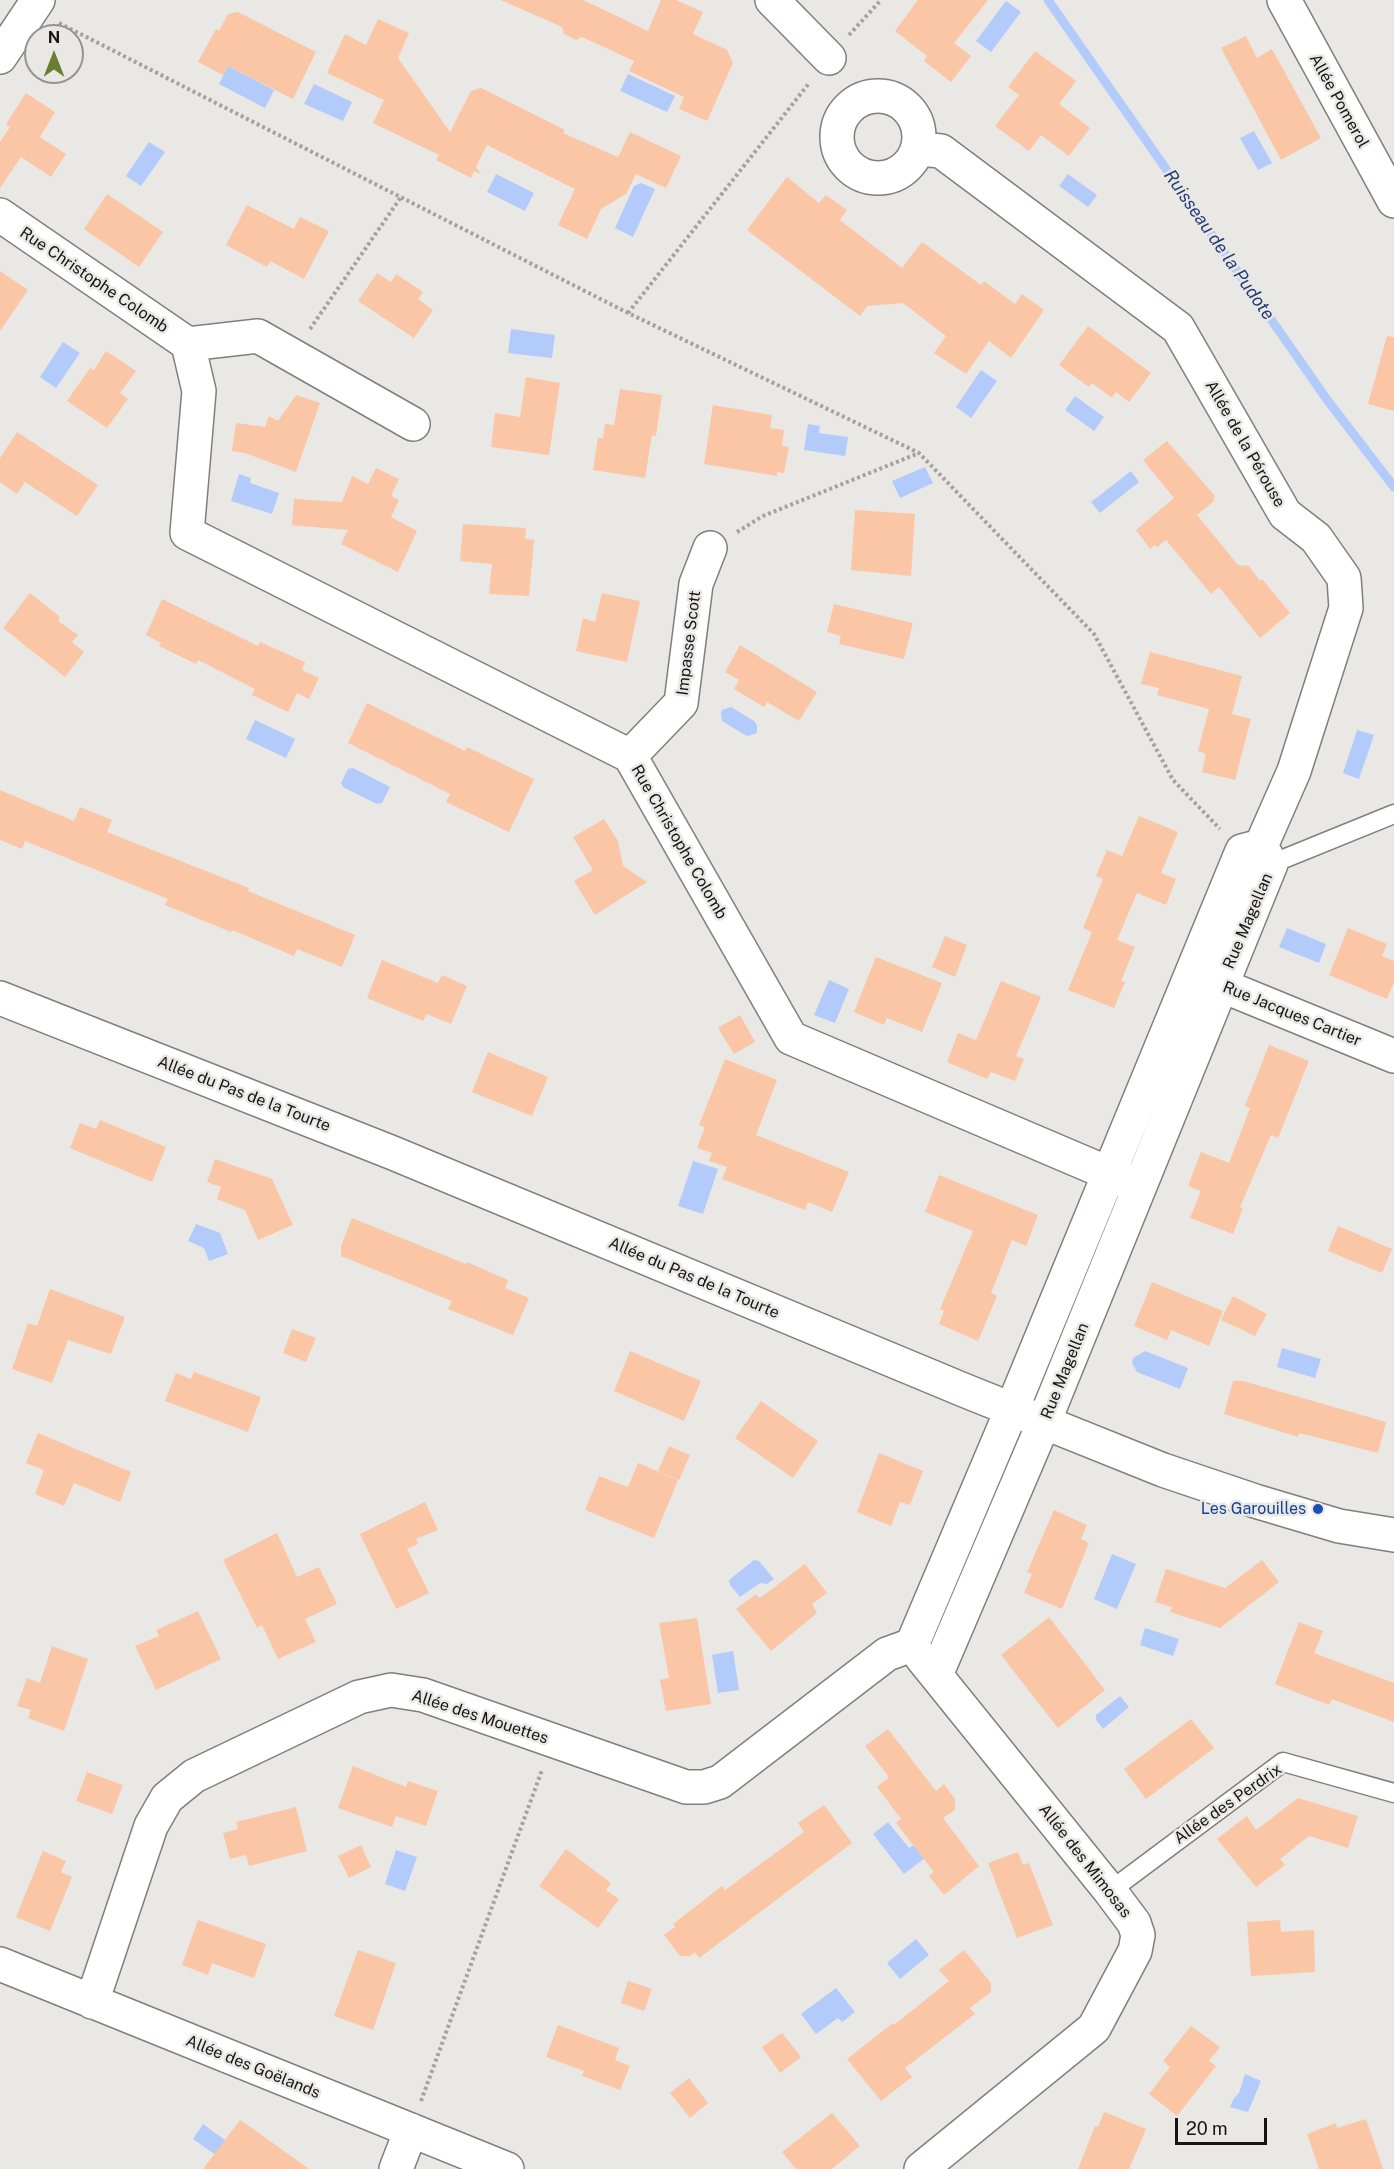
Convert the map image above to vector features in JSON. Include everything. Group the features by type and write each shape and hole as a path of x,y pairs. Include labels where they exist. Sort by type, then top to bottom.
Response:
{"street":[{"path":"772,0 829,58"},
{"name":"Allée Pomerol","path":"1284,0 1394,201"},
{"path":"0,57 35,5"},
{"name":"Allée de la Pérouse","path":"918,149 941,151 1178,328 1285,514 1316,538 1344,578 1346,608 1294,771 1258,853"},
{"name":"Rue Christophe Colomb","path":"0,215 188,344 199,392 187,532 630,756 791,1038 1139,1186"},
{"path":"188,344 258,336 414,424"},
{"name":"Impasse Scott","path":"630,756 681,703 696,584 710,548"},
{"name":"Rue Magellan","path":"912,1645 1012,1409 1191,972 1258,853"},
{"name":"Rue Magellan","path":"936,1675 1044,1422 1221,985 1258,853"},
{"name":"Rue Jacques Cartier","path":"1191,972 1394,1056"},
{"name":"Allée du Pas de la Tourte","path":"0,998 393,1153 1162,1470 1339,1526 1394,1535"},
{"path":"912,1645 936,1675"},
{"name":"Allée des Mouettes","path":"92,2002 151,1826 167,1798 194,1776 359,1697 390,1690 423,1695 686,1787 704,1788 720,1782 887,1654 912,1645"},
{"name":"Allée des Mimosas","path":"921,2169 1094,2028 1135,1951 1138,1935 1134,1923 1110,1891 936,1675"},
{"name":"Allée des Goëlands","path":"0,1964 507,2169"},
{"path":"396,2169 411,2130"}],"lane":[{"path":"1258,853 1394,814"},
{"name":"Allée des Perdrix","path":"1110,1891 1282,1762 1394,1793"}],"path":[{"path":"628,313 829,58 880,0"},
{"path":"35,5 400,197 628,313 919,453 1094,634 1173,780 1258,853"},
{"path":"292,354 400,197"},
{"path":"710,548 763,516 919,453"},
{"path":"411,2130 552,1741"}],"water":[{"path":"1006,1 1021,12 991,52 976,41"},
{"path":"228,66 274,90 265,108 219,84"},
{"path":"628,74 675,96 667,112 620,91"},
{"path":"314,84 352,102 343,121 304,104"},
{"path":"1254,131 1272,163 1258,170 1240,138"},
{"path":"149,142 165,152 141,186 126,176"},
{"path":"496,174 534,193 525,211 487,192"},
{"path":"1068,174 1097,195 1088,207 1059,186"},
{"path":"641,183 655,189 633,237 615,228 634,186"},
{"path":"511,329 555,335 552,358 508,353"},
{"path":"63,342 80,353 56,388 40,377"},
{"path":"981,370 997,381 971,418 956,407"},
{"path":"1075,396 1104,417 1094,431 1065,410"},
{"path":"808,424 820,426 819,433 848,437 845,456 804,450"},
{"path":"925,467 933,483 900,498 892,481"},
{"path":"1131,471 1139,482 1100,513 1091,502"},
{"path":"239,474 251,478 250,483 279,493 272,514 231,501"},
{"path":"731,707 754,721 757,725 757,733 747,736 722,721 722,710"},
{"path":"255,720 295,739 286,758 246,739"},
{"path":"1357,730 1374,735 1359,779 1343,773"},
{"path":"353,768 390,787 382,803 377,804 343,787 341,783 348,769"},
{"path":"1287,928 1326,944 1319,963 1279,947"},
{"path":"829,980 849,989 835,1023 814,1015"},
{"path":"693,1161 718,1169 703,1214 678,1206"},
{"path":"196,1224 220,1233 228,1254 209,1261 204,1248 188,1241"},
{"path":"1282,1348 1321,1359 1315,1378 1277,1367"},
{"path":"1145,1351 1188,1368 1180,1389 1137,1372 1132,1363 1133,1358"},
{"path":"1112,1554 1136,1564 1117,1609 1094,1599"},
{"path":"754,1560 759,1561 774,1579 767,1584 760,1583 740,1597 730,1585 729,1580"},
{"path":"1145,1628 1179,1639 1173,1656 1140,1645"},
{"path":"733,1651 739,1690 718,1693 712,1655"},
{"path":"1120,1696 1129,1707 1103,1729 1096,1720 1096,1715"},
{"path":"888,1822 909,1848 919,1842 929,1855 904,1874 873,1834"},
{"path":"396,1850 417,1857 405,1891 385,1884"},
{"path":"916,1939 929,1955 900,1979 887,1963"},
{"path":"836,1988 855,2012 842,2022 838,2018 816,2034 801,2014"},
{"path":"1245,2074 1261,2081 1248,2112 1230,2107 1239,2093"},
{"path":"203,2124 240,2151 230,2165 193,2139"}],"building":[{"path":"501,0 583,0 648,31 661,0 676,0 703,12 693,34 727,50 733,63 707,121 679,109 684,97 629,71 634,61 582,37 576,40 564,34 562,27"},
{"path":"918,0 988,0 954,43 971,56 951,82 924,61 927,56 895,31"},
{"path":"238,12 316,52 293,99 228,66 223,75 198,62 216,29 219,31 228,14"},
{"path":"378,19 409,33 398,58 450,132 471,91 481,88 565,130 563,133 618,157 630,132 681,156 666,188 636,174 626,194 601,209 587,239 558,225 575,189 487,145 476,167 481,174 474,171 471,178 436,160 439,155 373,123 384,100 327,73 345,34 366,45"},
{"path":"1246,36 1257,58 1272,49 1321,138 1281,160 1221,48"},
{"path":"1035,51 1076,81 1059,104 1090,128 1069,156 1041,135 1029,151 995,126 1019,95 1008,87"},
{"path":"26,93 55,112 40,137 66,154 51,177 21,157 0,188 0,142 10,127 6,124"},
{"path":"787,177 819,203 826,195 847,210 840,220 902,268 922,242 981,285 984,281 1015,304 1022,294 1044,310 1011,358 989,341 966,374 934,353 946,336 903,303 867,306 860,316 747,230"},
{"path":"107,194 163,232 139,267 84,229"},
{"path":"247,205 294,229 300,217 329,231 304,279 270,261 267,267 226,245"},
{"path":"0,271 28,290 0,331"},
{"path":"377,273 391,282 396,274 423,292 418,299 433,310 414,338 358,301"},
{"path":"1088,326 1151,373 1129,402 1116,392 1112,398 1092,383 1089,387 1059,365"},
{"path":"1387,336 1394,337 1394,411 1368,404"},
{"path":"106,351 136,371 120,393 128,399 107,428 67,401 90,368 94,370"},
{"path":"526,377 560,383 549,455 491,447 495,413 520,417"},
{"path":"620,389 662,395 656,436 652,435 645,478 593,470 598,438 603,438 605,424 614,425"},
{"path":"296,395 320,403 296,472 245,453 232,451 236,423 265,427 269,416 278,421"},
{"path":"713,405 772,415 770,428 784,430 782,446 789,447 784,473 777,472 777,476 704,464"},
{"path":"17,432 98,485 77,516 25,482 17,494 0,482 0,458"},
{"path":"1167,441 1215,496 1213,498 1215,500 1197,515 1238,565 1249,566 1290,613 1260,638 1219,587 1211,594 1166,540 1150,549 1136,530 1174,498 1143,460"},
{"path":"376,468 399,479 391,496 399,500 391,517 417,531 398,572 341,544 348,530 292,525 294,499 342,502 352,476 368,484"},
{"path":"855,510 915,514 911,576 851,570"},
{"path":"463,524 526,528 525,539 534,540 529,596 489,594 492,564 460,561"},
{"path":"30,593 60,617 58,621 78,635 72,642 84,652 65,677 3,628"},
{"path":"602,593 640,601 627,662 576,651 583,618 595,622"},
{"path":"162,599 258,646 260,642 305,662 302,670 319,678 309,699 297,693 288,712 252,695 255,689 198,660 196,664 159,646 161,643 146,635"},
{"path":"834,604 913,623 904,659 839,644 841,636 827,632"},
{"path":"740,645 817,692 799,721 767,702 764,707 734,689 739,680 725,672"},
{"path":"1150,652 1242,676 1232,714 1251,719 1235,780 1202,772 1206,754 1198,751 1209,709 1157,695 1159,688 1141,684"},
{"path":"367,703 465,751 467,747 534,779 509,832 446,802 450,794 348,743"},
{"path":"0,790 74,821 80,807 112,820 107,832 249,888 248,891 355,935 342,967 297,949 294,956 232,930 231,932 165,905 168,899 25,841 22,849 0,840"},
{"path":"1139,816 1178,832 1161,873 1176,879 1166,905 1137,893 1117,940 1135,947 1121,981 1125,982 1114,1008 1068,990 1092,932 1083,928 1103,879 1096,876 1107,850 1122,856"},
{"path":"604,819 618,841 623,866 647,882 595,915 574,881 593,870 573,837"},
{"path":"1348,928 1387,944 1382,956 1394,961 1394,982 1387,999 1329,975"},
{"path":"945,936 967,945 955,977 932,967"},
{"path":"876,957 942,983 922,1032 887,1018 884,1025 854,1012"},
{"path":"382,960 438,983 442,975 467,986 451,1024 427,1014 423,1021 367,998"},
{"path":"1001,981 1041,997 1016,1056 1024,1059 1015,1081 991,1072 987,1079 947,1062 958,1033 976,1040"},
{"path":"740,1015 755,1042 734,1054 718,1028"},
{"path":"1269,1045 1309,1061 1278,1138 1271,1135 1240,1207 1243,1208 1233,1234 1190,1218 1201,1191 1188,1186 1201,1152 1229,1163 1250,1108 1245,1106"},
{"path":"488,1052 548,1077 532,1116 472,1092"},
{"path":"725,1059 777,1080 756,1135 849,1172 832,1212 808,1202 805,1210 722,1179 727,1167 709,1161 712,1153 697,1148 705,1127 699,1125"},
{"path":"100,1120 166,1147 152,1182 70,1148 80,1123 96,1129"},
{"path":"215,1159 272,1179 293,1225 258,1240 245,1210 217,1199 221,1187 207,1182"},
{"path":"939,1175 1038,1215 1026,1246 1012,1240 991,1293 997,1296 978,1341 939,1324 944,1311 940,1309 973,1231 925,1212"},
{"path":"352,1218 508,1280 505,1288 529,1298 513,1335 448,1309 452,1301 341,1256 341,1246"},
{"path":"1338,1226 1392,1249 1382,1273 1328,1251"},
{"path":"1152,1282 1223,1311 1209,1346 1171,1330 1167,1340 1134,1326"},
{"path":"50,1289 125,1317 111,1354 68,1340 52,1383 12,1369 28,1323 37,1326"},
{"path":"1233,1296 1267,1314 1255,1336 1221,1320"},
{"path":"292,1329 316,1338 306,1362 283,1353"},
{"path":"630,1351 701,1381 684,1421 614,1391"},
{"path":"194,1372 261,1397 248,1432 165,1401 176,1373 191,1379"},
{"path":"1233,1381 1243,1381 1386,1422 1378,1453 1299,1433 1298,1437 1224,1414"},
{"path":"761,1401 818,1441 793,1478 735,1438"},
{"path":"38,1433 131,1472 120,1502 74,1483 64,1506 35,1494 44,1470 26,1463"},
{"path":"669,1446 690,1455 679,1480 658,1471"},
{"path":"879,1453 923,1471 910,1505 900,1502 891,1526 857,1512"},
{"path":"638,1463 678,1480 654,1538 585,1510 599,1476 628,1487"},
{"path":"425,1502 438,1530 416,1539 418,1544 407,1549 429,1593 396,1609 360,1534"},
{"path":"1054,1510 1087,1525 1081,1539 1089,1543 1062,1609 1024,1593 1032,1574 1027,1572"},
{"path":"277,1533 297,1577 319,1567 337,1604 305,1619 316,1642 278,1659 262,1625 257,1628 223,1560"},
{"path":"1262,1560 1279,1582 1220,1628 1170,1612 1172,1607 1155,1602 1166,1569 1225,1588"},
{"path":"805,1564 827,1593 812,1604 817,1613 771,1651 736,1609 756,1594 760,1598"},
{"path":"198,1611 221,1659 156,1690 135,1646 159,1636 156,1630"},
{"path":"1049,1617 1105,1690 1058,1728 1001,1655"},
{"path":"697,1618 711,1704 666,1711 660,1680 669,1678 659,1623"},
{"path":"1299,1622 1323,1631 1314,1653 1394,1683 1394,1722 1332,1699 1329,1705 1275,1684"},
{"path":"52,1646 88,1659 64,1731 28,1718 31,1710 17,1706 27,1678 40,1683"},
{"path":"1191,1719 1214,1748 1146,1799 1124,1769"},
{"path":"888,1729 936,1791 944,1784 955,1799 955,1810 943,1818 979,1866 944,1895 929,1876 934,1872 896,1823 901,1819 877,1787 889,1777 865,1746"},
{"path":"353,1766 406,1787 408,1781 438,1791 426,1826 396,1816 392,1827 338,1808"},
{"path":"87,1772 123,1785 112,1814 76,1801"},
{"path":"1298,1798 1358,1816 1348,1848 1309,1836 1280,1859 1285,1865 1256,1887 1217,1839 1247,1816 1256,1830"},
{"path":"824,1805 852,1843 699,1958 695,1952 690,1956 680,1956 664,1935 675,1927 673,1924 722,1886 725,1890 804,1832 798,1823"},
{"path":"296,1807 307,1851 249,1866 246,1855 230,1859 223,1833 238,1829 236,1822"},
{"path":"361,1845 371,1867 349,1878 338,1856"},
{"path":"566,1849 611,1883 606,1890 619,1899 598,1928 539,1886"},
{"path":"43,1851 66,1861 61,1872 72,1877 50,1931 16,1917"},
{"path":"1018,1852 1023,1865 1029,1863 1053,1925 1017,1938 988,1863"},
{"path":"198,1920 266,1944 254,1978 212,1963 208,1975 182,1965"},
{"path":"1280,1920 1281,1932 1314,1930 1315,1972 1251,1976 1247,1922"},
{"path":"358,1950 396,1963 373,2030 334,2016"},
{"path":"964,1950 991,1983 991,1992 970,2008 975,2014 905,2068 912,2077 881,2101 847,2059 949,1981 939,1970"},
{"path":"628,1981 652,1989 644,2011 621,2003"},
{"path":"558,2025 619,2048 615,2060 630,2066 620,2090 582,2076 584,2071 546,2057"},
{"path":"1191,2026 1220,2047 1209,2061 1216,2066 1177,2116 1149,2094 1170,2067 1163,2061"},
{"path":"782,2033 801,2057 780,2073 762,2047"},
{"path":"689,2078 708,2103 690,2118 670,2093"},
{"path":"1104,2112 1146,2129 1129,2169 1078,2169 1095,2126 1098,2127"},
{"path":"832,2113 860,2146 832,2169 796,2169 782,2152"},
{"path":"1366,2119 1383,2169 1319,2169 1307,2134 1336,2123 1337,2128"},
{"path":"240,2120 263,2136 309,2169 203,2169"}],"waterway":[{"name":"Ruisseau de la Pudote","path":"1048,0 1328,401 1394,487"}],"place":[{"name":"Les Garouilles","path":"1318,1509"}]}
